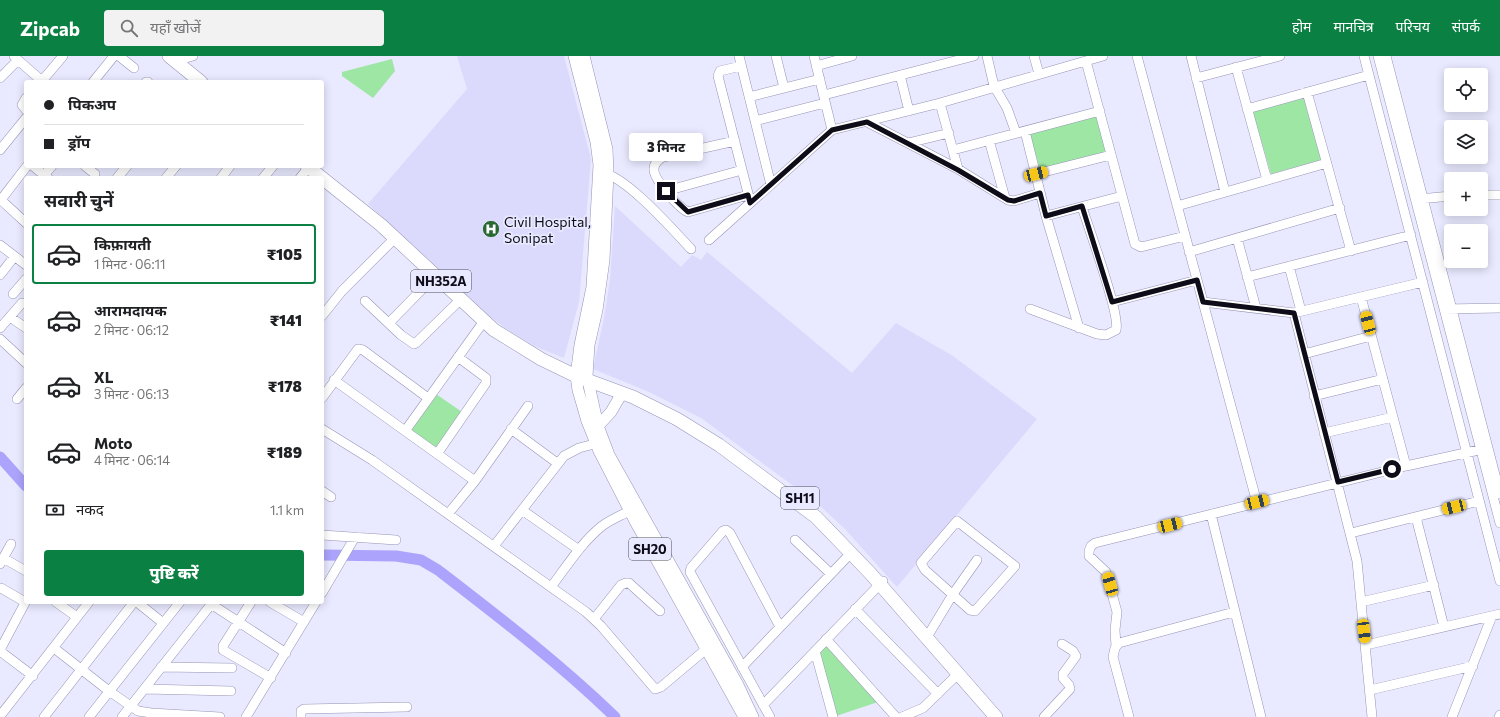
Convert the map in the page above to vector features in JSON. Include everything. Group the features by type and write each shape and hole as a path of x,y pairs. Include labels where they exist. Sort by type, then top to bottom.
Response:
{"highway":[{"path":"172,58 199,80"},
{"name":"NH352A","path":"309,168 319,176"},
{"name":"NH352A","path":"324,180 395,238 494,330 524,349 579,375"},
{"name":"SH11","path":"579,375 678,419 719,445 816,517 851,553 872,570"},
{"name":"SH11","path":"579,375 635,392 680,414 723,440 820,513 929,634 982,696 996,717"},
{"name":"SH11","path":"929,634 959,673 1006,717"}],"main road":[{"name":"SH20","path":"574,56 604,173"},
{"name":"SH20","path":"584,56 607,149 592,287 579,375 585,414 600,442 629,511 754,717"},
{"name":"SH20","path":"579,375 598,426 600,442 609,455 711,646 744,717"},
{"path":"598,426 611,412 622,394"}],"street":[{"path":"42,80 63,56"},
{"path":"95,80 114,56"},
{"path":"119,56 134,68"},
{"path":"172,58 193,56"},
{"path":"739,56 771,185"},
{"path":"776,56 784,88"},
{"path":"814,56 832,130"},
{"path":"816,66 852,56"},
{"path":"755,121 900,75 940,60 974,56"},
{"path":"987,56 994,86 1008,108 1020,132 1036,174 1046,216 1079,328"},
{"path":"1034,56 1039,74"},
{"path":"710,240 749,199 771,185 832,130 940,103 994,86 1102,56"},
{"path":"1137,56 1257,502"},
{"path":"1191,56 1225,192"},
{"path":"1196,78 1280,56"},
{"path":"1364,56 1500,581"},
{"path":"1378,56 1419,199"},
{"path":"1386,56 1419,199 1484,449 1500,523"},
{"path":"0,77 16,58 40,80"},
{"path":"1086,60 1135,244 1137,247 1141,247 1185,236"},
{"path":"741,66 720,71 718,74 749,199"},
{"path":"1236,68 1267,180"},
{"path":"900,75 909,111"},
{"path":"1247,109 1369,75"},
{"path":"749,97 820,79"},
{"path":"1307,92 1351,251"},
{"path":"940,103 958,170"},
{"path":"953,150 1100,111"},
{"path":"0,150 24,120"},
{"path":"867,122 958,170 1005,198 1014,201 1040,193"},
{"path":"908,143 948,133"},
{"path":"989,140 1005,198"},
{"path":"735,141 663,157 656,162 654,171 666,191 688,212 749,199"},
{"path":"1036,174 1111,155"},
{"path":"1177,206 1327,163"},
{"path":"24,220 0,200 25,168"},
{"path":"35,168 45,176"},
{"path":"88,168 95,174"},
{"path":"119,176 125,168"},
{"path":"168,176 174,168"},
{"path":"222,176 228,168"},
{"path":"265,176 271,168"},
{"path":"666,191 742,170"},
{"path":"604,173 627,186 691,249"},
{"path":"1488,195 1500,195"},
{"path":"1046,216 1122,196"},
{"path":"1419,199 1444,197"},
{"path":"1030,309 1079,328 1101,334 1112,333 1117,327 1112,302 1082,206"},
{"path":"1189,252 1340,208"},
{"path":"1247,277 1411,235"},
{"path":"324,314 342,291 395,238"},
{"path":"1237,238 1256,308"},
{"path":"0,245 24,264"},
{"path":"0,275 14,257"},
{"path":"1289,266 1304,354 1357,561 1372,717"},
{"path":"389,323 435,276"},
{"path":"1112,302 1197,280"},
{"path":"14,294 24,282"},
{"path":"1203,302 1298,312 1423,282"},
{"path":"1361,297 1406,466"},
{"path":"365,301 411,343 416,343 460,299"},
{"path":"0,328 22,303"},
{"path":"1447,308 1500,308"},
{"path":"10,317 24,327"},
{"path":"405,430 484,321"},
{"path":"1304,354 1371,336"},
{"path":"0,339 24,361"},
{"path":"324,395 358,349 363,350 428,398"},
{"path":"438,454 486,383 486,378 458,357"},
{"path":"1314,396 1383,379"},
{"path":"334,380 475,481"},
{"path":"17,399 24,390"},
{"path":"448,514 475,481 528,406"},
{"path":"1324,433 1393,417"},
{"path":"511,429 557,463"},
{"path":"324,430 372,460 594,619 655,689 661,687 711,646"},
{"path":"494,546 557,463 571,451 600,442"},
{"path":"1129,717 1113,656 1116,646 1115,630 1117,608 1106,572 1089,556 1088,551 1091,546 1338,482 1484,449"},
{"path":"1484,449 1500,494"},
{"path":"324,493 331,498"},
{"path":"1351,533 1479,501"},
{"path":"522,510 579,550"},
{"path":"551,587 579,550 602,526 629,511"},
{"path":"1211,514 1260,717"},
{"path":"1416,517 1444,627"},
{"path":"957,522 1015,566 975,611 970,610 953,594 925,570 920,563 957,522"},
{"path":"770,717 690,572 691,568 723,531 726,530 730,533 780,627"},
{"path":"324,535 396,540"},
{"path":"324,590 355,537"},
{"path":"795,540 831,574"},
{"path":"11,544 2,556 24,569"},
{"path":"742,667 851,553"},
{"path":"929,634 953,594 977,560"},
{"path":"763,705 882,582"},
{"path":"594,619 621,585 626,583 629,583 660,611"},
{"path":"1361,602 1434,585"},
{"path":"1,588 24,600"},
{"path":"24,604 0,650 33,676"},
{"path":"59,604 77,617"},
{"path":"0,716 33,676 87,604"},
{"path":"44,717 134,604"},
{"path":"139,604 163,623"},
{"path":"89,717 178,604"},
{"path":"122,717 211,604"},
{"path":"213,604 238,623 286,653"},
{"path":"250,604 223,646 223,650 271,678"},
{"path":"273,604 304,622"},
{"path":"246,717 315,604"},
{"path":"855,609 938,694"},
{"path":"1116,646 1125,640 1234,612"},
{"path":"1366,646 1496,615"},
{"path":"1451,717 1496,615"},
{"path":"826,640 896,717"},
{"path":"1044,717 1070,689 1063,676 1076,656 1073,651 1062,644"},
{"path":"54,648 109,691 130,706 143,712 220,717"},
{"path":"816,651 833,717"},
{"path":"1370,690 1473,666"},
{"path":"161,667 232,668"},
{"path":"902,717 917,712 959,673"},
{"path":"144,689 231,691"},
{"path":"301,717 301,711 304,708 376,713 407,707"}],"shaded area":[{"name":"Civil Hospital, Sonipat","path":"457,56 564,56 591,159 579,302 564,358 534,346 509,331 488,315 368,204 467,89"},
{"path":"615,206 681,267 692,255 701,260 707,252 852,373 896,323 953,356 1037,419 897,587 845,529 818,504 701,418 649,392 593,369 604,318 610,280"}],"green space":[{"path":"392,59 395,71 373,98 342,76 342,72"},
{"path":"1304,98 1321,160 1271,174 1253,112"},
{"path":"1097,116 1106,152 1040,170 1030,133"},
{"path":"436,394 462,412 437,448 410,430"},
{"path":"827,645 878,702 836,716 819,652"}],"waterway":[{"path":"0,457 24,484"},
{"path":"324,555 396,556 421,560 438,570 484,605 572,678 615,717"}],"place":[{"name":"Civil Hospital, Sonipat","path":"491,229"}],"route":[{"path":"666,191 688,212 748,195 750,203 832,130 867,122 958,170 1008,200 1014,201 1040,193 1046,216 1082,206 1112,302 1197,280 1203,302 1294,313 1314,396 1338,482 1392,469"}]}
